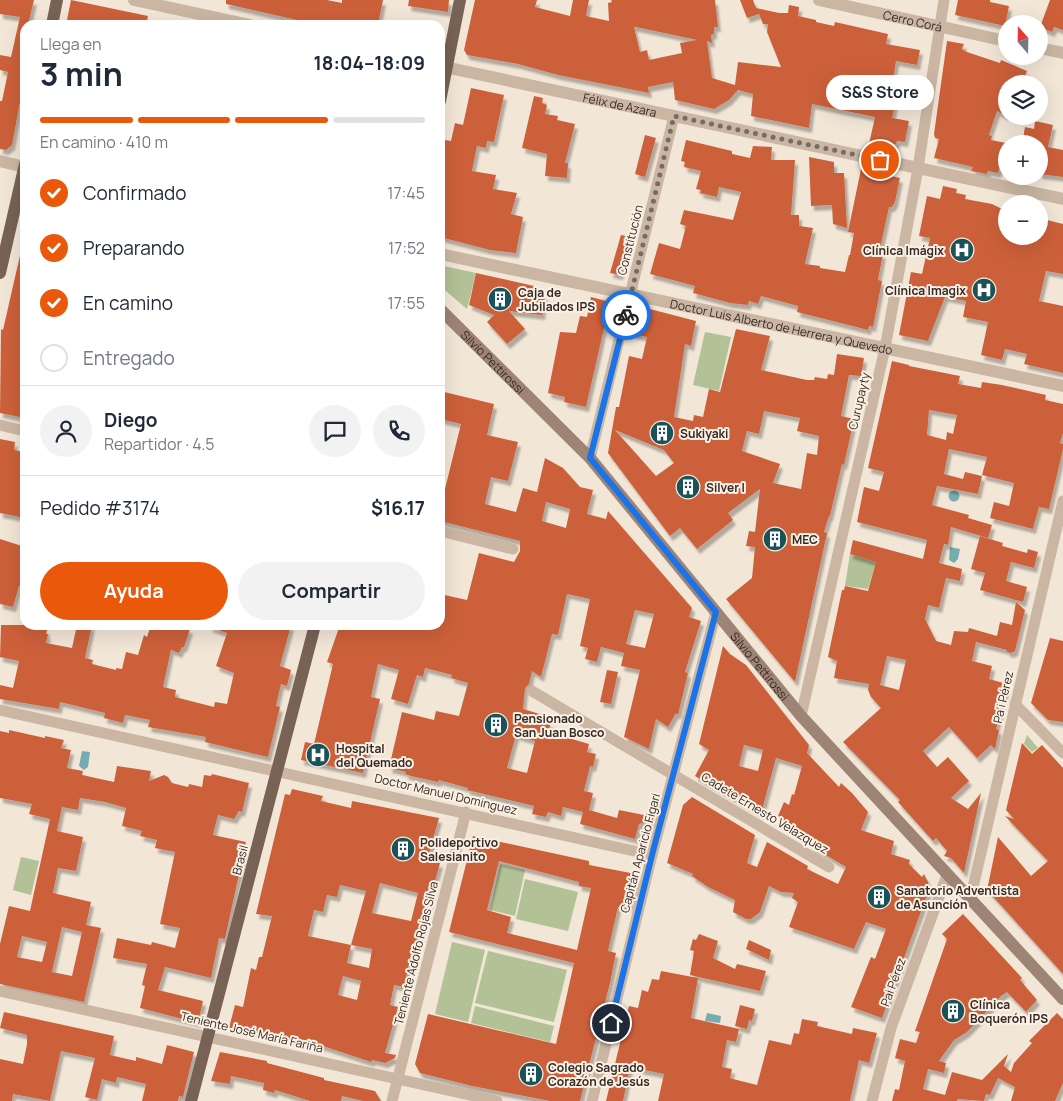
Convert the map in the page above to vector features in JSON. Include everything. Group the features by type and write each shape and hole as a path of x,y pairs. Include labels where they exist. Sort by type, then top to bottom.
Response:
{"main road":[{"path":"53,20 57,0"},
{"path":"445,62 460,0"},
{"path":"0,273 20,187"},
{"name":"Silvio Pettirossi","path":"445,314 590,458 801,716 1063,999"},
{"name":"Brasil","path":"191,1101 314,630"}],"street":[{"path":"134,0 227,20"},
{"name":"Cerro Corá","path":"819,0 998,39"},
{"name":"Curupayty","path":"801,716 885,348 918,168 944,0"},
{"path":"1048,50 1063,53"},
{"name":"Félix de Azara","path":"445,66 1063,199"},
{"name":"Constitución","path":"590,458 674,116"},
{"path":"0,162 20,165"},
{"name":"Doctor Luis Alberto de Herrera y Quevedo","path":"445,255 1063,386"},
{"path":"0,425 20,430"},
{"name":"Pa'i Pérez","path":"970,900 1063,501"},
{"path":"445,532 513,549"},
{"name":"Capitán Aparicio Figari","path":"592,1101 652,855 716,612"},
{"name":"Cadete Ernesto Velazquez","path":"532,691 829,868"},
{"path":"1015,704 1063,753"},
{"name":"Doctor Manuel Dominguez","path":"0,710 466,812 652,855"},
{"name":"Teniente Adolfo Rojas Silva","path":"392,1101 466,812"},
{"name":"Pai Pérez","path":"872,1101 891,1028 947,875"},
{"name":"Teniente José María Fariña","path":"0,991 497,1101"}],"green space":[{"path":"445,266 476,273 467,309 445,290"},
{"path":"705,332 731,337 719,391 693,385"},
{"path":"850,554 893,566 893,570 875,566 868,589 845,586"},
{"path":"1027,735 1038,748 1032,752 1024,744"},
{"path":"21,857 39,861 31,895 13,890"},
{"path":"500,864 525,870 515,916 490,910"},
{"path":"525,879 578,892 568,931 516,919"},
{"path":"452,942 485,950 468,1022 435,1014"},
{"path":"488,951 567,970 554,1022 475,1003"},
{"path":"475,1006 554,1026 550,1042 471,1023"}],"water":[{"path":"954,490 960,496 954,502 948,496"},
{"path":"950,547 960,549 958,559 954,563 949,560"},
{"path":"82,751 90,752 88,767 84,770 79,766"},
{"path":"707,1013 721,1016 720,1023 705,1021"}],"building":[{"path":"0,0 34,0 29,20 20,20 20,102 12,145 6,150 0,149 0,101 2,101 8,72 0,70 0,55 11,57 20,17 0,14"},
{"path":"71,0 148,16 147,20 67,20"},
{"path":"226,0 327,0 342,3 342,0 383,0 379,20 297,20 226,4"},
{"path":"409,0 449,0 448,12 408,6"},
{"path":"475,0 537,0 535,7 570,16 573,0 589,0 586,16 609,21 608,3 612,2 611,0 715,0 718,27 714,27 714,34 711,35 712,43 707,41 712,78 735,85 738,62 781,67 767,32 768,24 763,24 759,14 747,18 740,0 753,0 756,8 788,13 789,5 799,7 798,16 834,26 835,22 888,34 886,44 920,50 917,65 896,61 893,80 911,85 908,101 896,99 892,118 909,121 905,142 887,143 886,147 869,144 875,117 812,104 809,128 751,116 753,94 738,90 729,100 714,109 675,100 673,82 648,87 649,93 558,75 518,64 467,55 464,50","holes":["634,27 697,40 680,43 682,53 649,60 647,50 640,52"]},
{"path":"958,0 990,0 990,2 1009,6 1007,15 998,15 998,24 955,15"},
{"path":"1050,0 1063,0 1063,30 1054,27 1052,32 1048,30 1048,15 1044,15"},
{"path":"947,41 964,44 962,49 998,62 998,65 1013,65 1027,71 1025,75 998,75 998,112 989,135 992,136 991,140 998,141 998,173 988,171 987,174 971,171 973,167 934,158 939,139 935,138"},
{"path":"471,88 504,95 494,142 487,141 486,148 477,146 472,171 496,175 493,189 517,193 511,214 523,217 516,253 490,250 445,238 445,140 451,141 455,123 463,125"},
{"path":"534,96 543,98 542,103 547,105 545,114 558,116 557,120 575,124 565,163 568,163 567,178 545,176 547,154 522,148"},
{"path":"1034,125 1053,125 1048,147 1048,135 1024,135 1025,127 1034,129"},
{"path":"645,135 656,138 645,177 635,174"},
{"path":"686,140 732,151 732,154 750,158 753,146 772,147 771,160 795,160 791,215 799,215 799,226 813,228 805,264 820,266 820,268 845,272 854,233 848,232 861,169 900,178 895,202 892,207 889,207 879,253 883,254 878,280 882,281 873,327 869,326 868,330 797,312 798,306 761,296 758,304 749,301 748,305 730,303 693,293 695,286 650,274 659,243 680,249 686,226 680,224 684,210 733,220 741,192 719,187 717,197 700,193 701,190 696,189 701,171 684,167 685,162 681,161"},
{"path":"1048,147 1063,150 1063,177 1048,175"},
{"path":"809,157 834,162 834,173 844,173 847,228 833,224 832,205 811,206"},
{"path":"943,186 957,189 956,193 966,195 965,199 992,204 998,207 998,245 1048,245 1048,220 1063,224 1063,274 1046,271 1039,301 1063,306 1063,373 1024,364 1027,354 1005,349 1002,360 981,355 988,322 963,317 966,301 945,297 928,341 899,335 911,272 922,274 930,238 919,236 927,196 940,199"},
{"path":"621,235 631,237 620,275 610,273"},
{"path":"20,255 20,417 0,413 1,329 3,330"},
{"name":"Caja de Jubilados IPS","path":"476,273 534,286 532,292 545,296 542,315 509,311 525,329 507,344 487,322 494,315 469,305"},
{"path":"591,297 610,302 586,407 564,402 565,397 548,393 560,332 576,333 580,316 587,317"},
{"path":"646,308 696,321 691,346 685,344 674,417 693,421 694,415 703,417 709,389 720,392 736,329 770,336 761,370 807,380 814,380 815,377 827,379 828,374 834,375 837,354 864,358 861,376 849,375 841,416 854,419 844,465 842,464 830,516 824,532 827,533 795,682 726,599 752,578 755,547 746,546 749,531 755,532 760,489 728,513 733,520 697,549 680,528 670,536 608,453 616,407 619,407 629,356 642,359 647,337 633,334 639,312","holes":["764,411 800,418 797,431 819,436 817,455 807,453 801,489 773,483 780,464 742,451 747,431 759,434","615,430 664,450 674,463 656,476"]},
{"path":"892,361 960,376 958,384 981,388 982,382 1002,385 1046,395 1045,400 1063,404 1063,433 1060,443 1063,444 1063,449 1049,509 1039,507 1033,529 990,518 994,502 1009,506 1014,483 982,475 987,457 949,449 944,474 963,479 965,472 982,476 978,494 937,486 932,505 969,515 968,518 992,525 988,538 951,527 948,545 944,544 939,563 962,569 960,581 946,578 939,608 928,605 925,619 936,641 951,645 954,631 968,632 969,628 997,636 1000,622 1012,625 1016,602 1025,610 1015,651 1011,653 1007,652 1007,650 976,642 972,661 992,666 989,679 1007,684 996,729 999,730 995,749 991,745 977,758 949,727 923,751 937,767 948,757 969,781 951,798 968,809 981,793 964,873 951,858 944,856 947,851 936,838 933,841 898,802 900,800 843,742 881,708 871,697 868,690 869,684 834,678 837,661 828,657 842,590 844,590 845,586 868,591 876,562 850,554 853,540 923,559 927,540 857,522 864,487 879,491 884,472 868,468","holes":["929,410 957,415 953,434 947,432 946,440 927,435","887,656 906,660 899,690 880,685"]},
{"path":"445,392 494,404 487,435 518,442 508,481 491,477 485,504 516,512 523,488 537,492 545,458 563,468 580,487 593,490 587,514 606,519 608,511 692,608 689,617 701,621 685,672 688,673 678,715 676,713 668,727 656,719 649,749 624,737 640,670 621,666 624,653 601,647 597,662 585,659 588,648 580,646 590,599 567,594 558,635 552,634 541,677 532,671 529,684 525,688 523,709 543,715 541,721 551,723 548,732 589,744 587,752 596,754 593,767 590,766 584,791 593,793 589,810 617,818 619,810 654,817 653,820 639,824 635,839 580,824 583,812 563,807 561,816 548,812 546,817 532,814 534,806 467,790 468,788 439,780 438,782 411,776 405,774 406,772 389,768 402,712 434,720 436,711 459,716 468,683 451,678 452,675 425,668 423,677 417,675 408,704 391,699 399,670 378,664 371,697 380,699 363,773 301,760 305,742 314,744 333,664 327,662 338,630 445,630 445,595 467,600 479,553 514,562 520,551 520,541 445,522 445,489 461,424 445,420","holes":["546,502 570,509 566,528 542,521","635,610 654,614 645,648 626,644","516,735 535,741 527,773 507,768"]},
{"path":"0,439 15,442 14,450 20,451 20,517 0,513"},
{"path":"980,536 1003,543 1002,546 1027,553 1028,549 1038,552 1034,568 1011,562 1006,581 1027,587 1023,602 980,590 985,573 971,569"},
{"path":"0,539 20,545 20,586 13,607 0,604"},
{"path":"1,625 20,625 20,630 47,630 46,643 72,648 76,630 91,630 85,658 93,660 92,664 116,670 116,668 122,669 126,652 138,655 144,635 147,637 149,630 190,630 184,647 182,647 179,653 171,650 163,687 176,690 175,697 214,707 215,702 227,704 234,673 216,666 227,633 218,630 290,630 280,666 291,670 287,686 281,684 276,706 280,707 268,757 205,742 206,737 148,727 150,720 125,715 123,723 104,718 105,713 60,702 59,709 0,699 0,685 13,688 19,661 0,657"},
{"path":"1050,638 1063,641 1063,722 1048,720 1031,703"},
{"path":"723,646 730,654 746,665 809,745 807,753 839,787 841,783 852,793 868,812 861,830 894,841 891,854 910,860 909,864 922,877 924,874 930,887 882,1018 851,1007 871,957 875,959 886,929 866,922 854,949 789,927 798,902 792,898 794,893 781,892 769,886 760,912 751,919 746,919 733,912 735,900 708,887 692,876 693,874 667,863 683,805 692,797 755,835 747,863 757,867 767,842 808,866 807,869 838,884 846,867 811,846 813,842 782,825 784,819 778,816 784,802 789,805 792,794 794,795 802,766 776,758 761,814 695,776 709,750 699,744","holes":["744,745 763,750 758,771 739,766"]},
{"path":"607,670 618,672 611,704 600,702"},
{"path":"9,730 64,740 61,748 71,750 67,768 83,771 82,775 114,782 117,766 151,771 149,781 164,775 172,783 188,787 189,784 202,787 204,775 211,776 212,774 249,783 242,812 239,811 234,819 218,815 213,835 246,842 225,939 219,938 211,978 165,967 158,990 203,1001 198,1023 140,1008 145,986 142,985 147,964 113,958 117,938 151,945 152,942 175,948 180,928 160,924 175,852 155,848 157,840 140,836 142,831 122,826 126,808 105,802 80,798 78,810 62,807 57,831 83,837 76,871 58,868 53,893 91,902 86,925 101,928 84,1002 0,984 0,944 9,906 30,911 50,819 29,814 32,804 0,798 0,731 9,733","holes":["62,927 82,932 72,976 52,972","22,936 47,942 42,962 17,957"]},
{"path":"1022,743 1032,754 1042,745 1063,768 1063,974 987,890 998,837 1031,876 1048,861 1005,816 1014,819 1006,810"},
{"path":"292,789 323,796 321,801 351,808 352,801 439,818 427,860 440,863 418,944 413,943 404,987 394,985 390,1005 398,1007 385,1053 396,1055 395,1058 385,1063 372,1060 371,1062 326,1047 284,1037 229,1028 235,1005 243,1007 251,968 256,970 259,957 262,957 272,916 256,914 285,794 290,795","holes":["380,883 418,893 411,921 372,913","340,885 366,891 351,945 308,936 314,910 323,912 327,895 337,897","351,945 372,949 369,968 347,963","343,976 361,981 357,1000 338,995"]},
{"path":"473,836 589,861 589,865 636,874 637,878 629,907 618,907 608,951 616,953 580,1101 550,1101 472,1086 420,1073 415,1064 428,1014 556,1044 574,963 449,932","holes":["499,861 579,882 579,886 591,888 577,950 507,933 511,917 487,910"]},
{"path":"963,914 1022,978 1020,980 1037,1000 1026,1012 1007,992 1001,996 967,1032 954,1040 939,1061 946,1063 944,1073 928,1069 923,1089 945,1095 952,1072 982,1080 1008,1054 1004,1066 1011,1072 1014,1063 1032,1043 1029,1041 1057,1013 1063,1019 1063,1083 1055,1101 1011,1101 1015,1087 998,1078 990,1095 986,1094 984,1101 957,1099 957,1101 892,1101 895,1089 899,1090 905,1061 895,1058 900,1039 916,1043 920,1032 915,1031 947,939 942,934"},
{"path":"699,934 718,941 713,958 735,969 737,964 766,971 760,991 690,975 694,951 690,950 693,939 696,940"},
{"path":"749,940 771,950 769,960 746,949"},
{"path":"661,971 698,978 691,1018 739,1029 736,1042 727,1040 722,1067 732,1069 730,1078 733,1079 757,1085 769,1040 791,1045 794,1033 799,1034 802,1019 818,1022 817,1026 852,1034 853,1028 877,1033 869,1063 859,1060 850,1101 658,1101 664,1074 630,1067 623,1101 606,1101 629,1006 638,1008 642,990 648,992 652,979 659,980"},
{"path":"740,1005 755,1009 752,1021 749,1020 747,1029 735,1026"},
{"path":"4,1012 114,1036 110,1055 136,1061 136,1057 162,1064 167,1045 194,1052 183,1097 179,1096 178,1101 142,1101 146,1084 117,1077 116,1083 102,1079 97,1100 85,1097 95,1058 61,1051 50,1101 13,1094 12,1101 0,1101 0,1059 23,1064 27,1044 27,1035 0,1028"},
{"path":"220,1052 267,1061 267,1063 324,1078 324,1080 375,1091 381,1101 363,1101 342,1096 341,1101 310,1101 275,1090 274,1093 263,1090 264,1083 231,1076 230,1084 211,1081"}],"way so far":[{"path":"626,315 674,116 880,160"}],"place":[{"name":"S&S Store","path":"880,160"},
{"name":"Clínica Imágix","path":"962,250"},
{"name":"Clínica Imagix","path":"984,290"},
{"name":"Caja de Jubilados IPS","path":"500,299"},
{"name":"Sukiyaki","path":"662,433"},
{"name":"Silver I","path":"688,487"},
{"name":"MEC","path":"775,539"},
{"name":"Pensionado San Juan Bosco","path":"496,725"},
{"name":"Hospital del Quemado","path":"318,755"},
{"name":"Polideportivo Salesianito","path":"403,849"},
{"name":"Sanatorio Adventista de Asunción","path":"879,897"},
{"name":"Clínica Boquerón IPS","path":"953,1011"},
{"name":"Colegio Sagrado Corazón de Jesús","path":"531,1074"}],"route":[{"path":"611,1023 652,855 716,612 590,458 626,315"}]}
